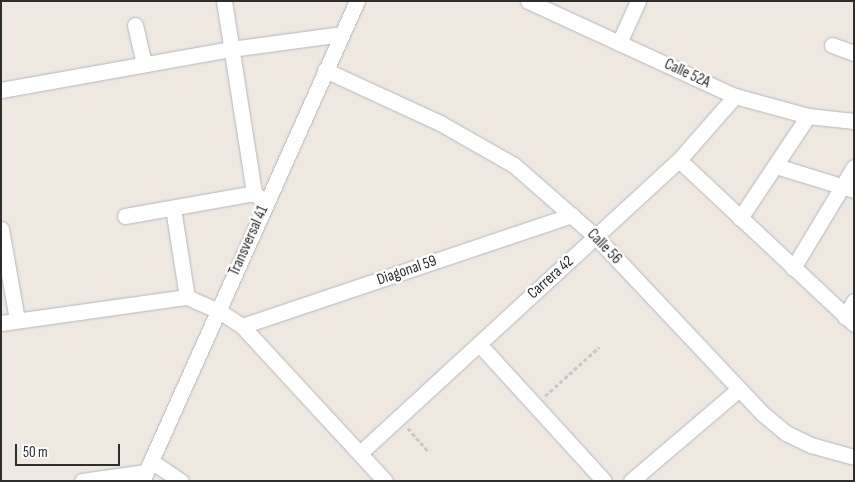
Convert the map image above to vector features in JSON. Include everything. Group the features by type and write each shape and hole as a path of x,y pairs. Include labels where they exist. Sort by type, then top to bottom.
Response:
{"street":[{"path":"125,216 173,208 260,198 231,48 224,1"},
{"name":"Transversal 41","path":"146,471 219,310 260,198 326,70 357,1"},
{"path":"619,43 638,1"},
{"name":"Calle 52A","path":"539,3 619,43 736,96 808,116 854,121"},
{"path":"135,25 144,64"},
{"path":"1,90 231,48 342,34"},
{"path":"832,45 854,53"},
{"name":"Calle 56","path":"326,70 440,123 514,166 597,238 738,390 786,433 811,445 854,457"},
{"name":"Carrera 42","path":"360,453 597,238 679,160 736,96"},
{"path":"740,218 808,116"},
{"path":"679,160 849,321 854,302"},
{"path":"776,166 848,189"},
{"path":"793,268 848,189 854,167"},
{"path":"173,208 187,297"},
{"name":"Diagonal 59","path":"242,326 572,215"},
{"path":"1,229 17,320"},
{"path":"1,323 187,297 219,310 242,326 385,481"},
{"path":"479,344 604,481"},
{"path":"631,481 738,390"},
{"path":"82,481 146,471 181,481"}],"path":[{"path":"535,406 599,347"},
{"path":"398,418 428,451"}]}
